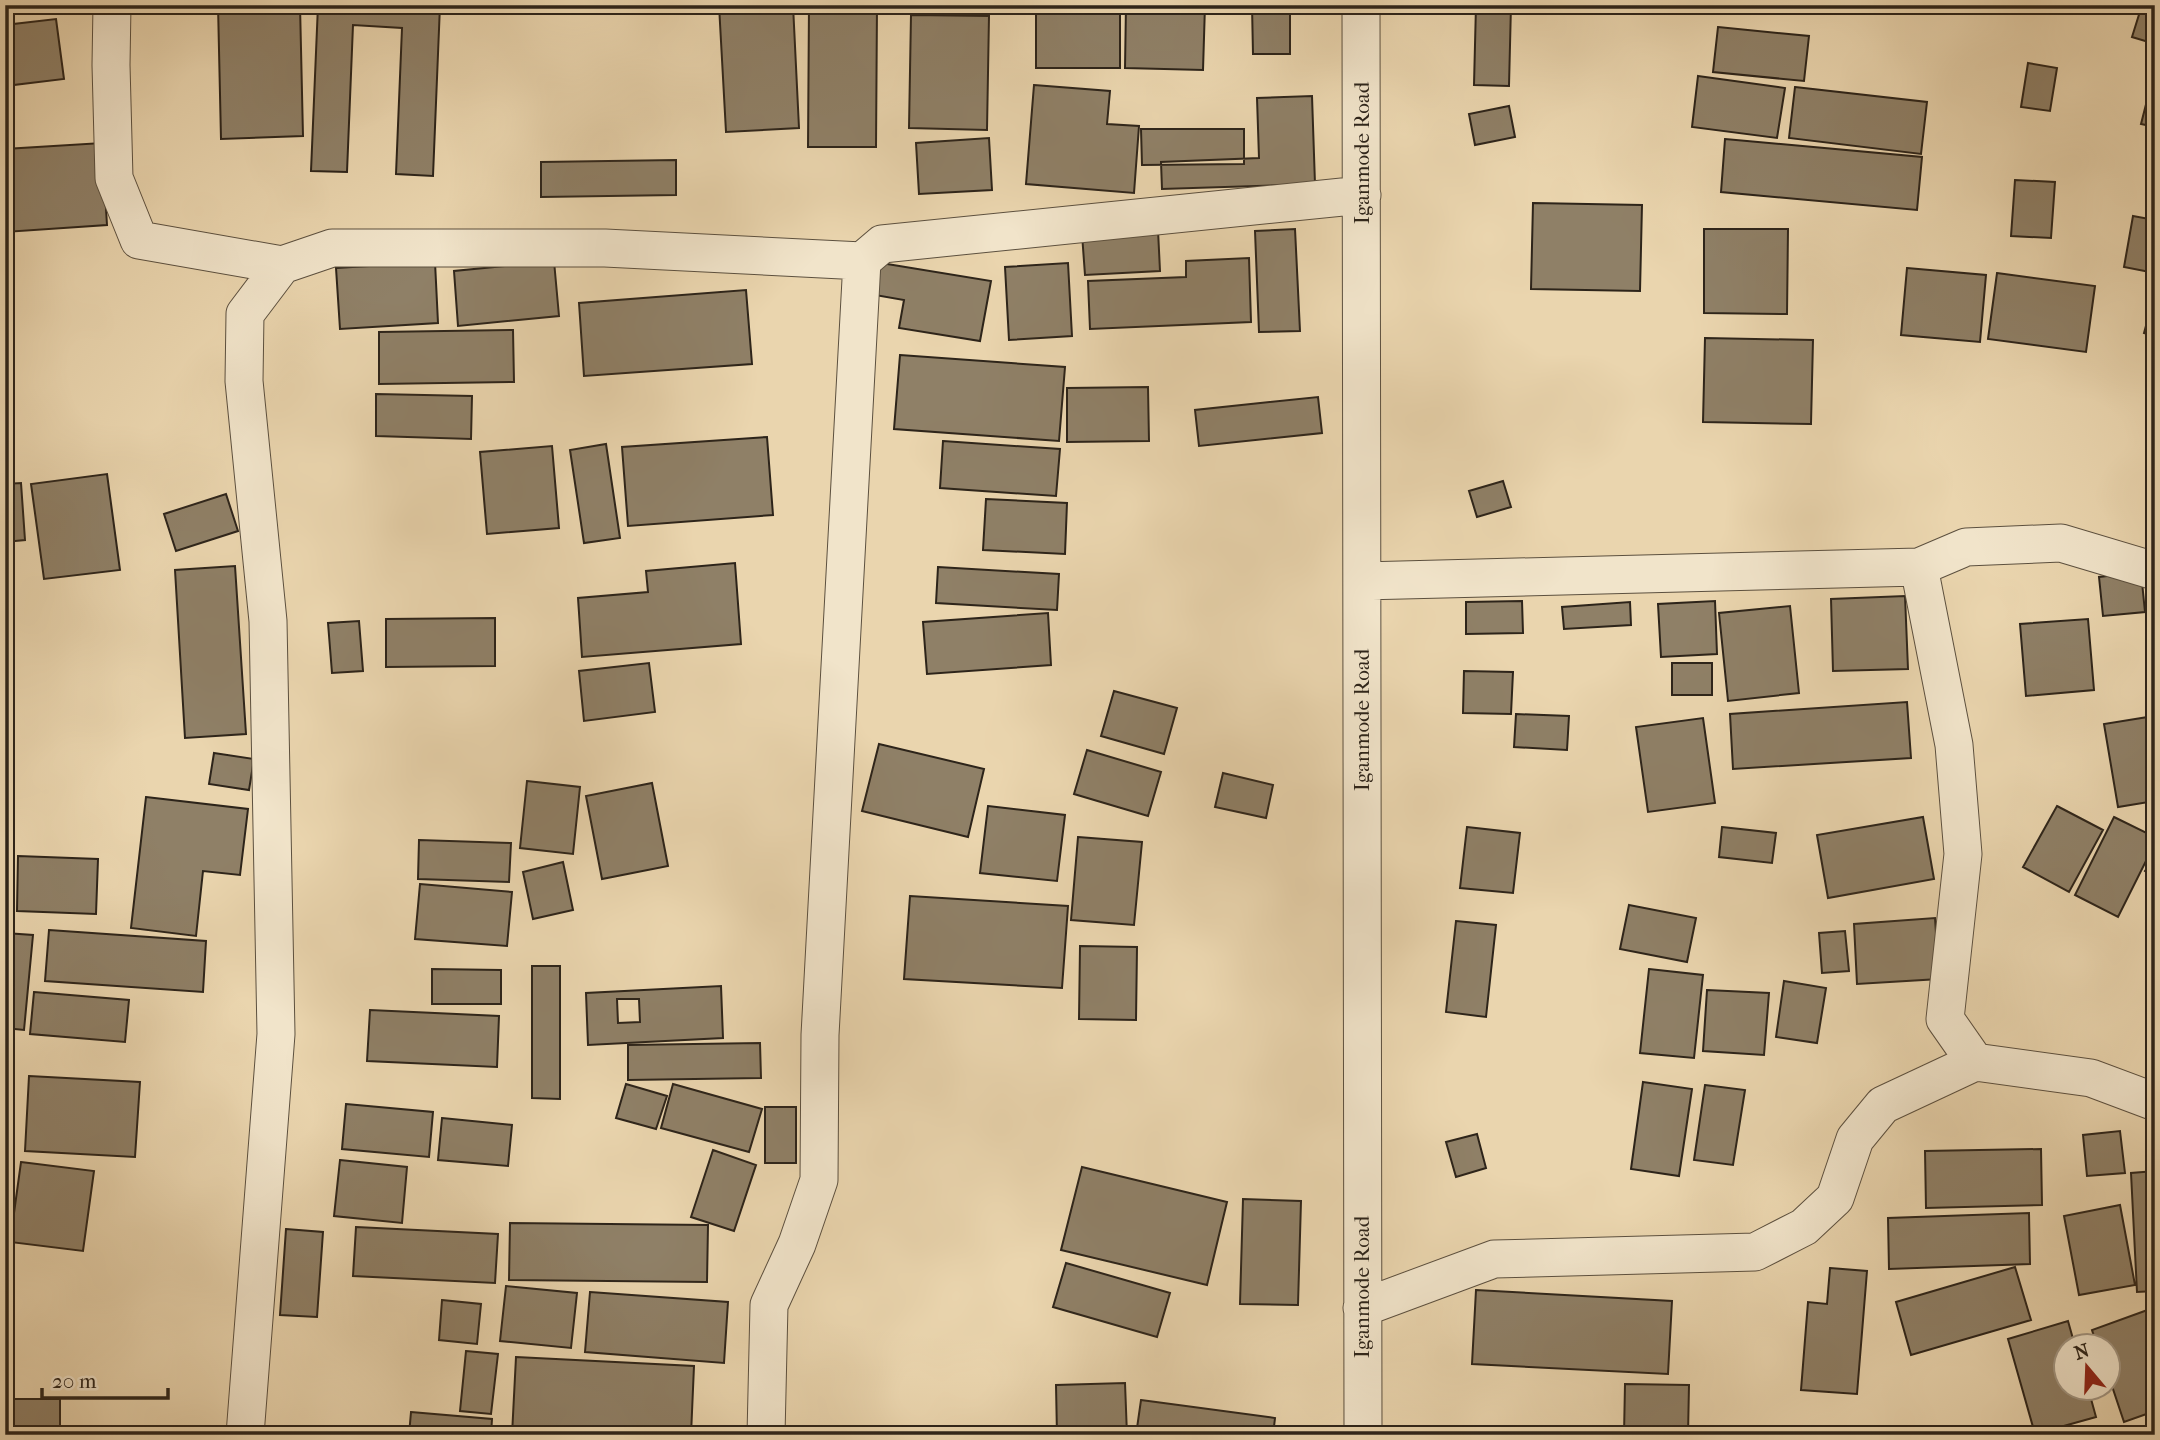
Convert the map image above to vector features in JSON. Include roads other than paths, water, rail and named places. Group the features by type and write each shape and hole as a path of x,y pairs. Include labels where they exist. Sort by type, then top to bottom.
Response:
{"street":[{"path":"112,5 114,178 139,240 282,265 332,248 605,248 862,261 882,244 1362,195"},
{"name":"Iganmode Road","path":"1361,5 1363,1435"},
{"path":"766,1435 769,1305 797,1244 819,1180 820,1035 862,261"},
{"path":"245,1435 276,1034 268,621 244,381 245,314 282,265"},
{"path":"1362,580 1919,567 1966,547 2061,543 2155,571"},
{"path":"1919,567 1954,745 1962,854 1945,1019 1975,1062"},
{"path":"1362,1308 1493,1259 1755,1252 1804,1227 1835,1198 1855,1139 1883,1105 1975,1062 2091,1078 2155,1102"}]}
